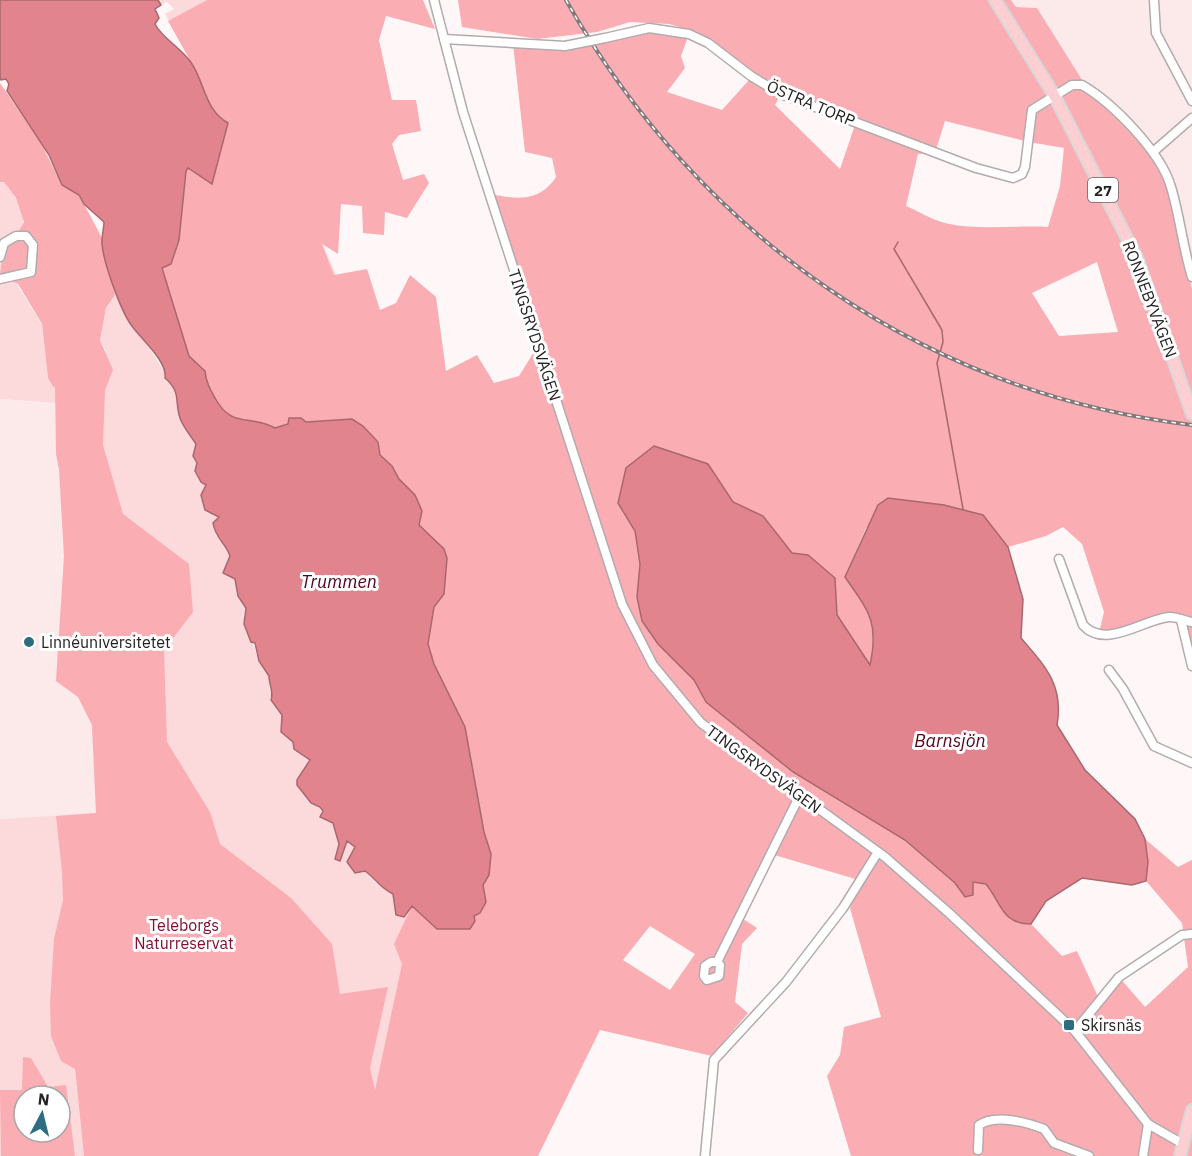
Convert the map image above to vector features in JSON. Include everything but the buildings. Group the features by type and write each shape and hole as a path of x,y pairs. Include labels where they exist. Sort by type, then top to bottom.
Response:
{"main road":[{"name":"RONNEBYVÄGEN","path":"995,0 1054,95 1138,260 1192,414"},
{"path":"1180,1156 1192,1110"}],"street":[{"name":"TINGSRYDSVÄGEN","path":"434,0 466,122 622,604 653,665 701,723 878,852 949,913 1075,1031 1148,1124 1183,1144"},
{"path":"1154,0 1156,33 1192,101"},
{"name":"ÖSTRA TORP","path":"444,39 565,46 650,28 689,34 708,43 751,76 781,94 976,168 1013,178 1022,174 1025,167 1032,110 1054,95"},
{"path":"1054,95 1072,85 1082,85 1120,117 1153,152 1171,184 1192,277"},
{"path":"1153,152 1192,118"},
{"path":"0,257 4,243 16,236 26,236 33,244 31,272 0,279"},
{"path":"1059,559 1079,617 1086,629 1108,634 1167,617 1192,622"},
{"path":"1181,620 1192,666"},
{"path":"1108,670 1123,689 1154,746 1192,763"},
{"path":"717,962 796,802 803,799"},
{"path":"705,1156 714,1060 786,982 843,908 878,852"},
{"path":"1075,1031 1119,977 1142,959 1182,935 1192,934"},
{"path":"978,1150 979,1125 986,1121 997,1120 1018,1122 1044,1129 1054,1143 1089,1156"},
{"path":"1143,1156 1148,1124"}],"shaded area":[{"path":"1011,0 1192,0 1192,289 1150,154 1084,83 1037,8 1016,7"},
{"name":"Linnéuniversitetet","path":"0,399 56,403 56,454 59,469 64,556 61,603 78,697 92,725 96,814 0,819"}],"green space":[{"name":"Teleborgs Naturreservat","path":"158,0 207,0 169,21 322,243 334,270 474,705 376,1091 75,1069 84,1156 0,1156 0,819 96,813 92,725 78,697 56,681 64,556 59,469 56,454 56,403 0,399 0,182 4,182 16,198 23,217 22,230 7,236 2,260 42,325 48,378 106,351 100,340 106,308 115,295 173,385 179,399 179,417 196,444 193,452 206,485 201,495 205,510 219,517 213,528 230,556 223,573 235,580 238,596 246,608 243,616 259,661 269,676 269,689 276,707 282,715 281,732 293,742 295,749 310,759 297,780 311,803 320,807 322,819 333,823 339,845 335,853 342,857 344,844 347,841 355,847 351,856 376,882 393,894 395,905 404,917 179,240 186,171 191,62 165,14 174,9 167,2 161,5"},
{"name":"Teleborgs Naturreservat","path":"207,0 423,0 435,29 386,16 379,40 392,100 416,100 421,131 399,135 392,144 403,180 424,174 429,183 407,218 385,212 384,235 363,233 362,206 341,204 338,254 322,244 334,275 367,269 380,310 396,303 410,275 436,297 446,371 477,355 494,383 519,376 537,347 490,194 518,198 535,195 556,177 552,158 525,152 513,44 565,46 632,30 689,34 681,56 685,68 667,92 722,110 749,80 750,71 697,32 669,24 630,22 597,32 537,39 462,27 458,0 1011,0 1016,7 1037,8 1084,83 1150,154 1169,191 1192,289 1192,666 1181,620 1174,617 1099,633 1104,612 1082,544 1063,527 1046,536 1008,547 983,515 866,528 845,577 866,608 874,627 870,666 837,615 835,578 808,555 792,553 763,516 733,502 708,464 654,446 618,503 635,531 640,564 637,597 658,644 694,680 706,702 793,772 905,840 955,883 965,897 973,882 986,884 1009,916 1022,923 1031,924 1062,956 1077,951 1100,1001 1119,977 1145,1007 1188,967 1182,923 1146,881 1148,862 1145,839 1178,867 1192,860 1192,1156 851,1156 827,1076 840,1055 844,1027 881,1017 850,908 862,881 771,854 737,915 757,928 742,944 735,1002 748,1013 712,1056 600,1030 538,1156 84,1156 75,1069 61,1061 51,1036 50,1003 54,939 63,900 56,816 96,813 92,725 78,697 56,681 64,556 59,469 56,454 55,386 54,388 48,378 42,324 18,284 0,275 4,243 16,236 24,222 16,198 4,182 0,182 0,83 41,143 62,185 79,195 102,238 115,295 106,308 100,340 113,370 105,390 103,445 123,514 189,564 193,612 164,650 167,742 210,812 220,844 291,898 332,944 340,994 388,987 370,1068 375,1090 402,964 394,944 412,906 437,929 474,916 483,885 489,875 491,854 484,832 465,727 434,663 428,644 434,607 444,594 447,558 419,525 415,495 380,455 378,442 352,419 306,422 301,418 290,418 289,424 275,429 257,422 242,420 221,408 206,379 205,371 189,356 162,268 173,260 179,240 187,168 212,184 228,123 211,109 191,62 168,21","holes":["781,94 856,122 840,169 775,105","945,121 1029,142 1064,148 1060,186 1048,227 958,225 935,220 906,206 918,154 935,153","1097,262 1118,332 1059,336 1032,293","650,926 695,954 670,990 623,960"]},
{"path":"23,1057 31,1058 46,1084 22,1084"},
{"path":"0,1090 12,1090 12,1144 72,1144 72,1132 75,1156 1,1156"}],"water":[{"name":"Trummen","path":"0,0 158,0 161,5 155,9 159,18 155,24 190,61 209,103 214,111 228,123 212,184 188,168 186,171 179,240 171,264 162,268 189,356 205,371 206,379 221,408 235,417 275,428 288,424 289,418 301,418 306,422 352,419 363,426 378,442 380,455 415,495 422,511 419,525 444,549 447,558 444,594 434,607 428,644 434,664 465,727 484,832 491,854 489,875 483,885 486,902 480,913 474,916 475,921 470,929 437,929 412,906 404,917 396,915 393,894 365,871 355,873 347,862 355,847 347,841 340,861 335,859 339,844 333,823 320,817 323,811 311,803 297,785 297,780 310,760 294,749 293,742 281,732 282,715 271,700 269,676 259,661 255,643 251,642 244,624 246,608 238,596 235,579 223,573 230,556 214,528 213,523 219,517 205,510 201,495 206,485 201,482 195,471 197,463 193,456 196,444 180,418 174,388 165,378 165,372 158,358 132,326 117,297 103,248 104,222 84,204 79,195 62,185 49,155 7,91 9,84 6,79 1,80"},
{"name":"Barnsjön","path":"654,446 708,464 733,502 763,516 792,553 808,555 835,578 837,615 870,665 873,638 870,618 845,577 878,505 888,498 944,505 983,515 1008,547 1023,599 1021,638 1051,677 1058,698 1057,725 1085,770 1135,819 1145,839 1148,862 1146,881 1132,885 1082,878 1046,901 1031,924 1014,921 1004,912 986,884 973,882 973,895 965,897 955,883 905,840 793,772 706,702 694,680 658,644 642,621 637,597 640,564 635,531 618,503 626,468"}],"waterway":[{"path":"898,242 894,249 942,330 943,342 937,363 963,509"}],"railway":[{"path":"566,0 620,84 682,161 751,229 828,288 911,338 999,378 1093,407 1192,425"}],"place":[{"name":"Linnéuniversitetet","path":"29,642"},
{"name":"Skirsnäs","path":"1069,1025"}]}
